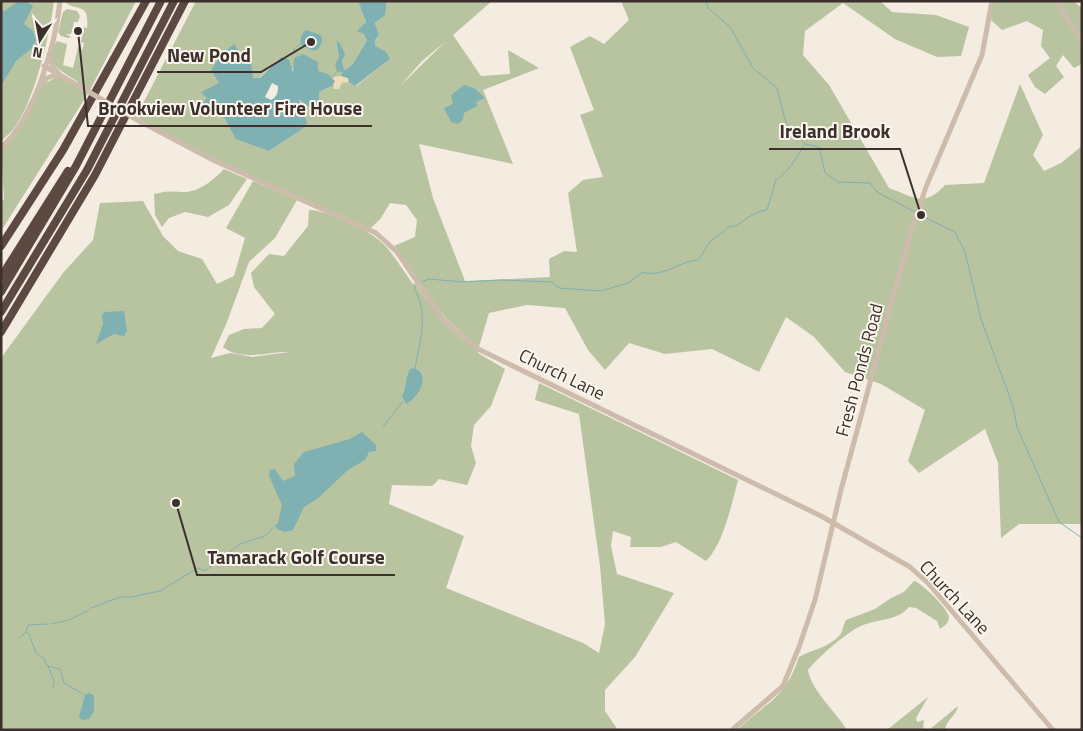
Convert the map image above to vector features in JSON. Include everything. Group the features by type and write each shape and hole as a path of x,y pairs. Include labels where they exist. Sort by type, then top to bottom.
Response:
{"highway":[{"path":"1,246 63,150 146,1"},
{"path":"1,292 52,208 99,124 162,1"},
{"path":"1,312 87,170 174,1"},
{"path":"1,332 95,175 185,1"},
{"path":"1,277 99,124"}],"street":[{"path":"1,147 13,136 25,120 49,51 60,1"},
{"name":"Fresh Ponds Road","path":"732,730 776,693 788,678 814,600 833,522 915,217 948,133 982,55 992,1"},
{"path":"1056,1 1082,41"},
{"path":"36,91 44,80 59,74 52,64 49,51"},
{"name":"Church Lane","path":"44,66 141,122 219,163 376,233 396,252 444,321 478,349 833,522 919,574 1053,730"}],"green space":[{"path":"1,1 54,1 45,47 30,98 15,127 1,142"},
{"path":"64,1 136,1 89,92 1,231 1,203 4,199 1,147 13,134 32,97 40,87 59,74 77,84 78,82 60,70 52,61 52,48 57,41 67,44 63,65 73,68 78,47 81,47 82,51 84,43 81,42 84,27 87,28 84,10"},
{"path":"196,1 358,1 366,22 363,26 367,40 353,64 344,71 356,86 390,59 375,46 375,40 379,35 375,23 384,13 387,1 492,1 453,35 481,76 510,74 508,50 539,68 483,90 513,164 419,144 433,198 465,281 550,277 549,259 564,251 577,252 568,193 583,180 603,177 580,115 594,110 570,47 590,36 604,44 629,20 621,1 880,1 892,12 936,15 969,27 961,56 937,57 895,39 843,3 805,31 803,55 829,85 889,188 912,197 925,198 931,196 945,185 984,183 1020,84 1043,135 1033,155 1044,171 1061,163 1082,146 1082,524 1019,524 1001,538 998,463 985,429 919,473 908,461 925,410 881,384 845,372 814,337 786,317 759,372 712,349 665,354 629,343 605,370 588,350 565,308 527,305 489,313 479,347 446,319 394,246 415,237 417,220 406,205 390,203 381,218 370,229 269,185 141,122 138,113","holes":["306,30 313,33 314,51 309,48","336,42 340,43 343,52 342,65 335,66 339,57","445,42 400,86 422,61","235,57 253,78 259,78 281,57 289,59 291,69 294,68 294,58 321,73 328,74 332,86 319,92 314,107 309,107 299,99 306,115 301,130 269,151 219,83"]},
{"path":"993,1 1073,1 1082,8 1082,64 1074,68 1063,55 1056,66 1064,77 1045,94 1035,87 1028,75 1050,58 1041,46 1043,30 1027,21 1002,30 991,20"},
{"path":"67,9 77,11 80,16 78,22 74,22 71,34 66,34 71,37 68,38 61,36 58,32 63,12"},
{"path":"224,169 247,179 229,205 208,217 185,212 169,218 162,227 155,215 154,194 188,192 200,188"},
{"path":"253,181 297,200 275,238 249,262 227,322 211,358 230,353 253,357 289,352 246,355 238,354 223,347 229,335 244,329 262,328 275,314 254,287 251,273 269,254 284,256 308,226 309,210 328,214 351,223 382,242 413,284 415,283 451,329 478,353 505,369 491,406 474,425 471,446 476,463 467,485 439,479 432,486 392,485 389,504 464,536 446,588 583,643 599,653 605,624 600,566 579,414 535,400 539,383 738,480 722,534 712,554 706,561 676,542 661,547 630,547 631,537 613,531 611,546 617,574 674,593 635,657 605,690 605,711 618,730 1,730 1,358 63,273 93,240 100,203 143,201 163,236 178,251 202,259 217,284 234,276 245,238 226,228"},
{"path":"914,581 928,591 948,613 948,621 945,625 940,629 937,621 916,608 909,607 895,617 866,624 852,631 827,651 808,670 810,678 819,693 847,730 737,730 781,692 794,671 799,657 831,643 842,632 846,620 875,609 904,592"},
{"path":"928,697 916,718 917,722 924,720 923,730 887,730"},
{"path":"958,706 956,712 947,723 945,730 929,730"}],"sand":[{"path":"341,76 348,78 349,82 342,83 339,89 334,89 333,77"}],"water":[{"path":"18,1 25,1 33,6 24,24 33,31 36,40 32,48 16,61 1,86 1,10 5,11"},
{"path":"358,1 387,1 385,15 375,23 379,35 375,40 375,46 386,52 390,59 355,86 349,82 348,78 341,76 343,72 337,71 335,65 339,57 336,41 340,43 345,54 342,61 344,71 353,64 367,40 364,34 357,31 366,22"},
{"path":"306,30 321,35 321,45 314,51 300,44 302,34"},
{"path":"234,44 239,51 235,57 246,58 251,63 253,78 260,78 281,57 289,59 293,72 294,58 303,54 318,62 318,71 328,74 335,81 332,86 319,92 319,102 314,107 309,107 299,99 307,123 301,130 269,151 236,139 224,117 223,109 216,106 207,108 203,102 207,98 201,92 219,83 211,70 221,55","holes":["272,83 278,86 275,98 271,100 265,97"]},
{"path":"464,85 474,88 485,98 476,102 477,106 464,113 463,120 458,124 451,122 444,108 453,104 451,95"},
{"path":"124,311 127,331 124,336 114,334 96,344 103,324 102,315 105,312"},
{"path":"415,368 420,372 423,382 418,392 406,404 402,396 408,372 410,369"},
{"path":"362,432 376,445 376,451 369,452 365,460 348,470 317,499 304,507 293,530 285,532 277,529 275,525 278,523 282,505 269,476 270,470 275,469 283,481 295,476 294,464 304,452 350,439"},
{"path":"88,693 94,695 94,712 89,719 82,720 79,717 85,695"}],"waterway":[{"path":"706,1 708,8 730,27 753,68 777,88 786,123 805,144 819,147 825,173 838,182 870,183 877,192 915,212"},
{"path":"298,55 293,50 300,44"},
{"path":"333,77 337,71 346,70"},
{"path":"421,282 429,279 463,282 501,280 552,282 559,288 600,291 628,283 643,272 657,273 698,260 709,243 728,227 733,227 760,211 767,210 776,180 784,174 804,145"},
{"path":"918,214 955,232 965,252 981,319 1013,406 1017,427 1059,522 1082,538"},
{"path":"415,368 422,328 421,307 414,288 416,286"},
{"path":"383,427 403,401"},
{"path":"91,608 120,597 131,597 160,591 198,568 205,571 240,544 265,536 275,526"},
{"path":"51,624 69,620 89,610"},
{"path":"26,631 28,625 48,624"},
{"path":"20,637 26,632 29,634 36,653 44,658 47,666 60,669 64,683 85,695"},
{"path":"48,666 54,681 53,688"}],"place":[{"name":"Brookview Volunteer Fire House","path":"78,31"},
{"name":"New Pond","path":"311,42"},
{"name":"Ireland Brook","path":"921,215"},
{"name":"Tamarack Golf Course","path":"176,503"}]}
